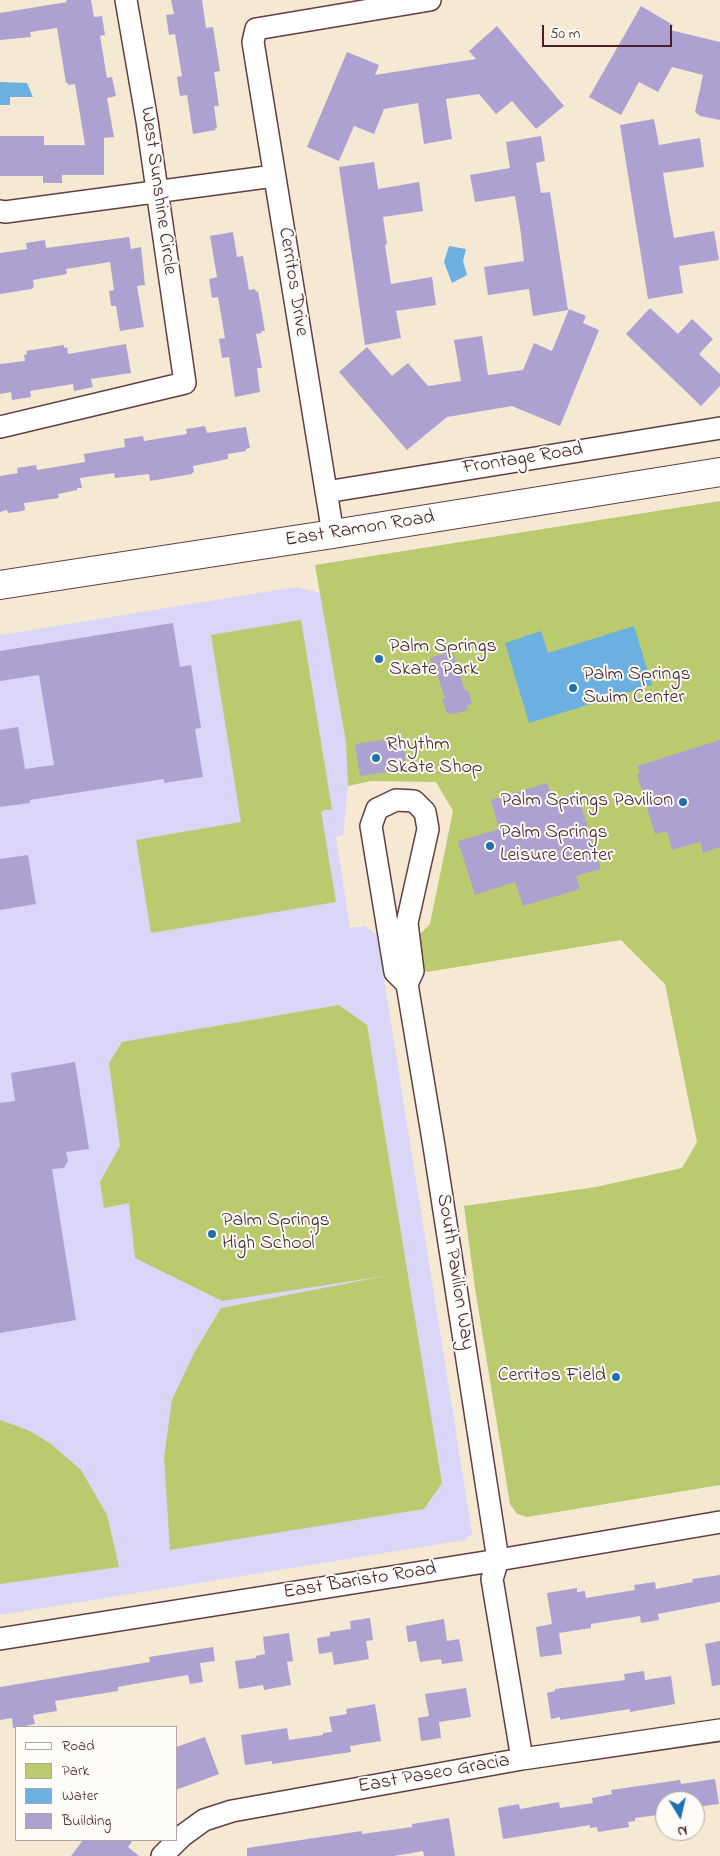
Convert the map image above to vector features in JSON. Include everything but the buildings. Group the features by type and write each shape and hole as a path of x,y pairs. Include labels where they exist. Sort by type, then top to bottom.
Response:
{"main road":[{"name":"East Ramon Road","path":"0,585 720,472"}],"street":[{"name":"West Sunshine Circle","path":"0,427 185,383 147,121 126,0"},
{"name":"Cerritos Drive","path":"333,534 253,42 256,30 430,0"},
{"path":"0,211 5,212 274,176"},
{"name":"Frontage Road","path":"326,492 720,428"},
{"name":"South Pavilion Way","path":"407,984 395,972 372,826 377,809 396,800 414,801 425,812 428,829 407,923 413,971 407,984 498,1560"},
{"name":"East Baristo Road","path":"0,1638 498,1560 720,1522"},
{"path":"498,1560 492,1579 522,1759"},
{"name":"East Paseo Gracia","path":"178,1840 204,1820 232,1811 522,1759 720,1730"},
{"name":"East Paseo Gracia","path":"162,1856 177,1841"}],"shaded area":[{"name":"Palm Springs High School","path":"296,587 321,593 346,742 348,786 343,835 336,837 350,928 365,926 377,935 472,1533 465,1540 0,1615 0,635"}],"green space":[{"path":"720,501 720,1485 527,1517 517,1514 510,1504 475,1288 464,1206 596,1187 682,1168 697,1142 665,984 621,940 427,972 419,966 416,938 430,924 453,811 436,782 371,781 348,786 346,742 315,565"},
{"path":"301,620 332,809 321,811 336,902 151,933 136,840 241,822 211,635"},
{"path":"339,1005 367,1025 442,1483 424,1509 170,1550 164,1458 172,1400 194,1353 221,1308 385,1276 222,1301 135,1258 129,1203 104,1208 100,1182 120,1146 109,1063 122,1042"},
{"path":"0,1420 28,1430 51,1444 81,1470 107,1515 119,1567 0,1584"}],"water":[{"path":"0,82 27,83 33,97 10,97 10,105 0,105"},
{"path":"449,246 466,249 463,261 467,275 452,283 444,262"},
{"path":"634,626 652,685 529,723 505,643 541,631 548,653"}],"place":[{"name":"Palm Springs Skate Park","path":"379,659"},
{"name":"Palm Springs Swim Center","path":"573,688"},
{"name":"Rhythm Skate Shop","path":"376,758"},
{"name":"Palm Springs Pavilion","path":"683,802"},
{"name":"Palm Springs Leisure Center","path":"490,846"},
{"name":"Palm Springs High School","path":"212,1234"},
{"name":"Cerritos Field","path":"616,1377"}]}
